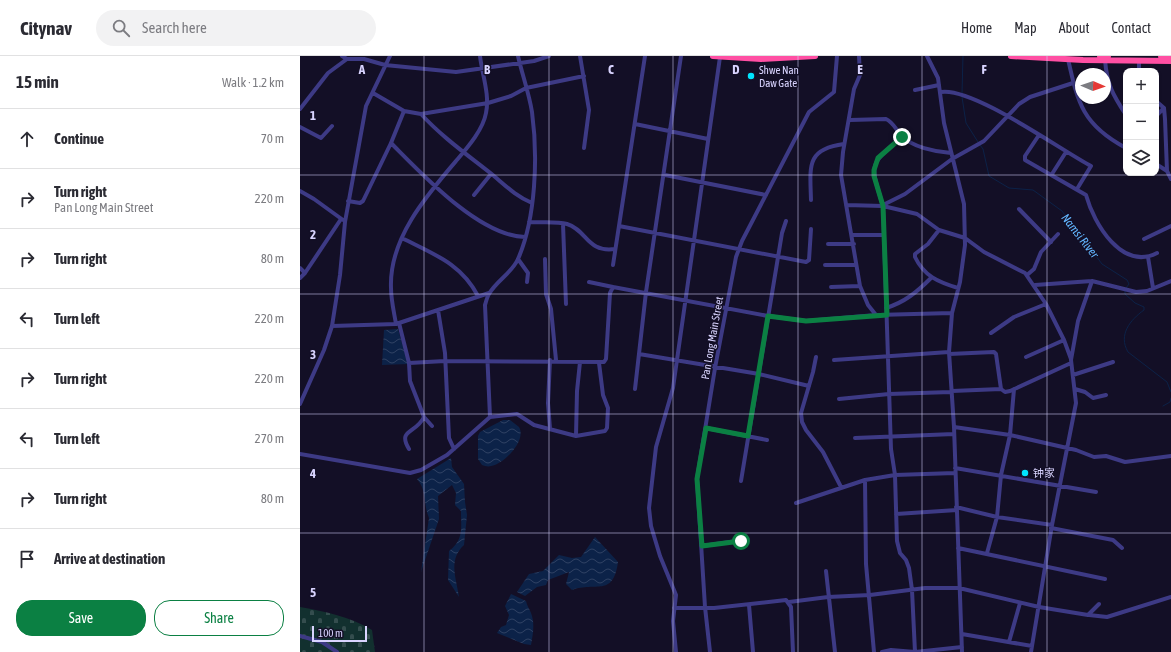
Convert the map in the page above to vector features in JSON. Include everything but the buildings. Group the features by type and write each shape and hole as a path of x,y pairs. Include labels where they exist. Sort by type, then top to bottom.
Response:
{"highway":[{"path":"713,56 815,56"},
{"path":"1011,56 1068,59 1081,57 1171,61"},
{"path":"1161,56 1171,56"}],"street":[{"path":"342,56 347,59 364,59 385,65 456,72 482,70 534,61 549,56"},
{"path":"300,404 324,350 332,326 340,275 343,220 366,106 390,56"},
{"path":"432,426 424,417 410,381 409,363 398,323 391,287 393,265 402,238 423,200 463,153 484,122 488,103 480,56"},
{"path":"490,418 485,305 489,293 504,278 518,259 529,222 534,190 535,144 532,111 518,56"},
{"path":"580,56 589,110 584,148"},
{"path":"613,265 645,56"},
{"path":"635,389 646,292 682,56"},
{"name":"Pan Long Main Street","path":"710,652 705,607 697,479 715,368 738,249 809,112 834,92 837,56"},
{"path":"860,56 860,76 854,89 850,120 844,144 842,175 860,286 868,305 876,315"},
{"path":"927,56 938,78 944,123 963,196 965,245 952,313 949,353 954,427 962,652"},
{"path":"676,652 673,621 674,589 660,556 651,526 649,508 656,447 673,388 684,300 720,57"},
{"path":"1105,58 1106,79 1111,92 1123,110"},
{"path":"300,109 328,73 347,59"},
{"path":"1068,59 1073,83 1083,112 1100,131 1123,146"},
{"path":"1139,60 1139,68"},
{"path":"373,93 404,111 421,114 488,103 511,96 526,88 584,76"},
{"path":"883,206 906,194 952,158 979,143 1019,104 1030,98 1073,83"},
{"path":"915,90 939,85"},
{"path":"941,92 949,91 959,94 1007,116 1092,167 1077,189"},
{"path":"1159,104 1164,108 1169,149 1167,171"},
{"path":"1159,113 1164,108"},
{"path":"348,201 360,203 364,201 392,143 404,111"},
{"path":"421,114 463,153 518,197 532,204"},
{"path":"850,120 886,119 902,137 920,148 928,148 951,153"},
{"path":"635,124 708,139"},
{"path":"300,127 321,138 332,126"},
{"path":"1039,135 1024,158 1086,195 1092,213 1115,245 1122,252 1131,256 1148,257 1157,254"},
{"path":"902,137 876,160 874,176 883,206 889,394 895,475 897,541 900,553 906,560 909,568 912,590 915,652"},
{"path":"392,143 434,186 465,211 514,237 525,237"},
{"path":"811,200 811,168 816,155 829,146 844,144"},
{"path":"1052,174 1066,152"},
{"path":"1159,166 1167,171 1171,179"},
{"path":"474,195 491,174"},
{"path":"664,175 766,195"},
{"path":"300,191 314,198 343,220"},
{"path":"846,205 883,206 917,214 939,230 964,238 984,252 1027,275 1035,285 1046,304 1064,340 1071,361 1076,403 1051,526 1031,652"},
{"path":"1019,209 1050,242"},
{"path":"300,278 343,220"},
{"path":"741,481 778,257 786,221"},
{"path":"529,222 563,224 571,226 598,248 604,251 615,249"},
{"path":"563,224 566,304"},
{"path":"619,226 808,262 811,228"},
{"path":"1144,239 1171,226"},
{"path":"939,230 928,244 914,255 930,278 958,288"},
{"path":"1027,275 1034,269 1041,252 1058,234"},
{"path":"852,235 883,235"},
{"path":"402,238 443,259 464,274 478,296"},
{"path":"828,244 854,244"},
{"path":"1148,257 1153,288"},
{"path":"518,259 528,273 527,282"},
{"path":"545,259 546,294 551,309 556,360"},
{"path":"825,265 856,264"},
{"path":"300,268 305,273"},
{"path":"886,308 900,304 915,293 930,278"},
{"path":"1035,285 1092,281 1124,290 1141,292 1171,281"},
{"path":"1071,361 1078,321 1092,281"},
{"path":"589,282 768,316 806,321 876,315 952,313"},
{"path":"830,287 860,286"},
{"path":"409,363 445,361 487,362 556,360 599,363 605,361 610,293 614,287"},
{"path":"332,326 398,323 489,293"},
{"path":"992,334 1014,317 1046,304"},
{"path":"438,310 441,321 445,361 449,438 454,448"},
{"path":"1026,357 1064,340"},
{"path":"834,360 888,355 994,352 1001,389"},
{"path":"639,354 715,368 759,374 809,386"},
{"path":"816,357 801,413 802,422 822,452 841,487"},
{"path":"550,360 548,403 550,429"},
{"path":"839,399 889,394 952,391 1001,389 1005,392 1071,361"},
{"path":"576,436 577,391 580,362"},
{"path":"1073,375 1113,362"},
{"path":"300,454 410,473 421,470 454,448 490,418 517,414 534,425 576,436 605,431 607,428 608,408 603,395 599,363"},
{"path":"987,553 997,517 1001,475 1010,435 1014,389"},
{"path":"1075,389 1086,392 1093,398 1106,395"},
{"path":"409,449 405,442 405,436 408,432 420,425 424,417"},
{"path":"954,427 1010,435 1068,448 1094,457 1106,456 1126,462 1171,456"},
{"path":"706,428 767,440"},
{"path":"855,438 954,434"},
{"path":"796,503 865,480 895,475 955,470 1001,475 1096,492"},
{"path":"865,480 867,486 866,564 874,652"},
{"path":"896,514 957,508 997,517 1051,526 1090,537 1114,540 1122,548"},
{"path":"702,546 744,540"},
{"path":"958,548 1106,579"},
{"path":"826,571 835,652"},
{"path":"674,608 690,609 749,604 783,599 789,602 912,590 959,588 1039,607 1107,617 1171,597"},
{"path":"789,602 791,608 793,652"},
{"path":"1009,642 1020,603"},
{"path":"749,604 753,652"},
{"path":"1088,615 1099,604"},
{"path":"962,634 1032,646"},
{"path":"300,636 322,642 337,652"},
{"path":"882,652 890,650 915,652 962,647"}],"green space":[{"path":"300,607 346,618 372,630 375,652 300,652"}],"water":[{"path":"398,329 408,364 382,365 384,330"},
{"path":"503,420 510,420 519,427 521,432 517,445 502,461 489,466 482,465 478,459 478,436 480,432"},
{"path":"451,458 452,467 464,484 467,515 464,545 456,557 454,569 459,597 448,580 449,551 454,547 461,533 461,511 455,505 456,493 452,485 438,496 439,519 421,572 429,518 424,492 417,479"},
{"path":"595,537 618,562 616,573 608,584 572,590 566,584 569,572 548,580 546,585 537,587 525,596 517,592 529,574 543,571 559,555 572,558 581,557"},
{"path":"511,594 526,601 531,613 533,633 531,645 524,644 497,633 501,627 506,625 509,615 505,606"}],"waterway":[{"name":"Namsi River","path":"962,94 963,56"},
{"name":"Namsi River","path":"962,97 966,123 978,142"},
{"name":"Namsi River","path":"980,145 983,149 989,176 1009,188 1033,190 1062,211 1102,264 1127,280 1129,284 1126,288"},
{"name":"Namsi River","path":"1125,291 1125,294 1135,303 1144,307 1144,310 1134,318 1127,328 1124,340 1125,346 1128,352 1167,382 1171,392"},
{"name":"Namsi River","path":"1163,406 1170,402 1171,398"}],"place":[{"name":"Shwe Nan Daw Gate","path":"751,76"},
{"name":"钟家","path":"1025,473"}],"route":[{"path":"741,541 702,546 697,479 706,428 748,436 768,316 812,321 887,315 883,206 874,176 874,170 876,160 902,137"}]}
